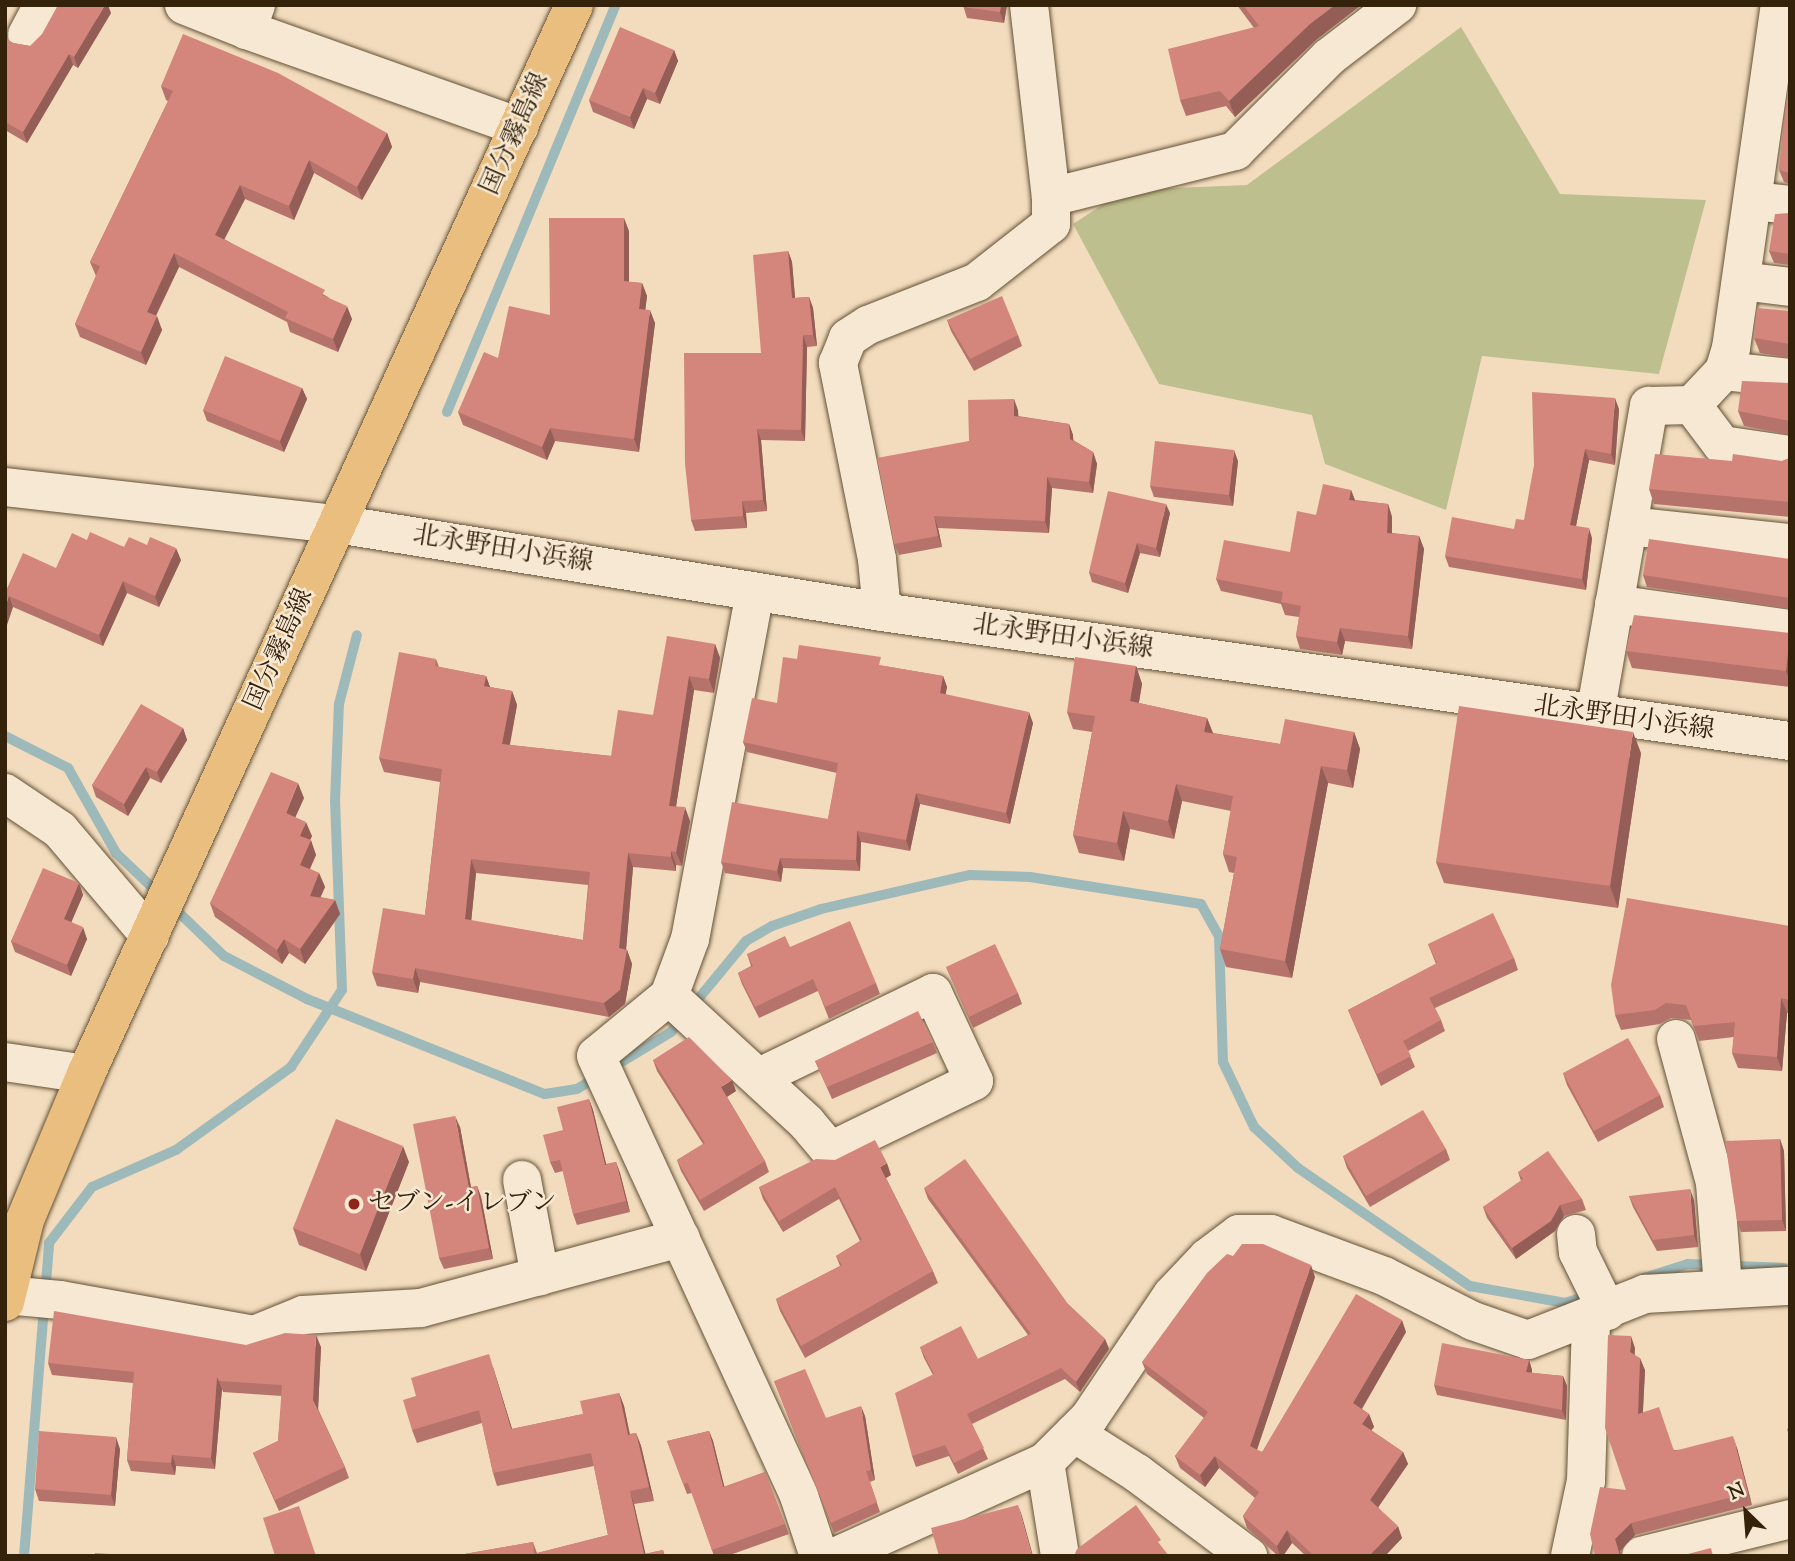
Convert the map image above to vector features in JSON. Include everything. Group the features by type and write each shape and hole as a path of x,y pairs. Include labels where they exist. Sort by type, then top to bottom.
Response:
{"main road":[{"name":"国分霧島線","path":"5,1302 25,1220 86,1074 179,876 574,5"}],"street":[{"path":"184,5 251,17 519,127"},
{"path":"882,612 877,559 838,363 848,338 868,325 976,282 1051,224 1051,197 1029,5"},
{"path":"1051,197 1235,151 1329,57 1396,5"},
{"path":"1595,715 1649,405 1692,405 1724,372 1741,281 1771,203 1783,44 1780,5"},
{"path":"1741,281 1790,287"},
{"path":"1724,372 1790,378"},
{"path":"1692,405 1722,445 1790,454"},
{"name":"北永野田小浜線","path":"5,487 337,524 882,612 1790,741"},
{"path":"1628,526 1790,543"},
{"path":"755,592 706,866 690,939 669,996 596,1055 799,1496 819,1556"},
{"path":"1614,604 1790,629"},
{"path":"5,793 60,830 150,936"},
{"path":"669,996 709,1029 759,1077 830,1151 974,1081 933,993 759,1077"},
{"path":"1676,1039 1715,1183 1723,1287"},
{"path":"5,1062 86,1074"},
{"path":"522,1180 540,1276"},
{"path":"837,1556 1045,1462 1089,1418 1172,1295 1207,1258 1239,1234 1283,1238 1384,1276 1474,1321 1528,1340 1599,1315 1645,1294 1723,1287 1790,1286"},
{"path":"1570,1556 1586,1481 1599,1315 1576,1234"},
{"path":"6,1295 60,1300 254,1335 303,1315 421,1308 681,1238"},
{"path":"1074,1433 1137,1473 1248,1556"},
{"path":"1045,1462 1060,1556"},
{"path":"1641,1556 1790,1519"}],"green space":[{"path":"1461,27 1560,194 1706,200 1659,374 1482,356 1446,510 1325,464 1312,415 1159,384 1073,224 1125,190 1247,185"}],"building":[{"path":"58,5 105,5 74,57 69,54 23,132 5,122 5,38 13,43 30,46 42,34"},
{"path":"963,5 1001,5 1000,12"},
{"path":"1243,5 1335,5 1310,24 1229,101 1220,91 1180,100 1168,49 1259,26"},
{"path":"620,27 674,50 655,93 643,88 630,117 589,100"},
{"path":"183,34 278,73 387,133 357,187 309,160 289,206 240,185 215,235 325,290 322,295 347,306 333,339 285,318 288,312 174,253 147,312 157,316 141,352 75,324 100,266 90,262 173,91 161,86"},
{"path":"1790,72 1790,173 1779,170"},
{"path":"1790,213 1790,254 1769,251 1775,214"},
{"path":"549,218 624,218 624,281 642,283 639,309 650,310 634,439 550,428 542,447 458,412 484,352 498,358 509,306 550,315"},
{"path":"788,251 792,298 809,297 813,335 803,335 801,430 757,429 763,500 742,501 743,516 691,520 685,464 684,353 761,353 753,255"},
{"path":"1002,296 1018,335 970,359 947,320"},
{"path":"1757,308 1790,311 1790,344 1754,338"},
{"path":"225,356 302,388 280,441 203,410"},
{"path":"1742,381 1790,383 1790,421 1738,411"},
{"path":"1532,392 1615,398 1611,454 1585,449 1570,525 1589,528 1582,579 1445,556 1452,517 1514,529 1516,519 1524,520 1534,465"},
{"path":"1014,399 1014,416 1069,424 1070,439 1093,452 1089,482 1047,477 1045,521 934,516 938,536 894,544 877,458 969,441 968,400"},
{"path":"1155,441 1234,450 1229,495 1150,486"},
{"path":"1655,454 1732,461 1733,454 1782,461 1790,458 1790,502 1649,489"},
{"path":"1323,484 1351,490 1349,500 1388,504 1387,533 1419,536 1408,636 1340,628 1337,642 1296,636 1301,606 1281,602 1283,592 1216,579 1224,540 1290,552 1297,511 1316,515"},
{"path":"1108,491 1166,504 1156,548 1137,543 1125,583 1089,572"},
{"path":"90,532 124,547 129,537 147,545 150,537 176,548 155,596 123,581 99,635 9,596 5,607 5,593 23,553 56,568 72,533 87,540"},
{"path":"1649,539 1790,559 1790,598 1643,575"},
{"path":"1634,615 1790,633 1786,671 1626,651"},
{"path":"667,636 715,644 709,679 689,676 669,806 685,807 676,852 671,851 671,857 628,853 619,948 627,950 620,990 604,1003 415,968 413,979 372,972 383,908 425,915 442,769 379,758 399,652 436,659 435,666 486,676 484,686 512,691 502,744 611,756 618,710 653,715","holes":["471,859 590,872 583,940 465,919"]},
{"path":"799,645 881,657 879,665 943,676 940,693 1029,712 1006,813 916,793 906,840 857,831 856,860 780,858 777,871 721,862 732,802 828,819 838,763 743,742 752,698 777,703 783,657 797,659"},
{"path":"1075,657 1136,666 1130,701 1207,718 1204,732 1280,744 1285,719 1354,732 1347,770 1321,766 1285,961 1220,949 1237,857 1223,854 1233,796 1176,784 1168,821 1123,811 1117,843 1073,835 1095,716 1067,712"},
{"path":"141,704 183,728 157,772 146,767 124,804 92,785"},
{"path":"1459,706 1633,732 1610,886 1436,862"},
{"path":"271,772 298,783 286,813 306,822 300,836 311,840 300,865 319,873 310,896 335,900 300,949 284,939 277,950 210,903"},
{"path":"43,868 79,883 64,919 83,927 67,965 11,941"},
{"path":"1627,898 1790,926 1790,1000 1781,998 1777,1057 1732,1053 1735,1022 1694,1026 1686,1005 1666,1003 1655,1010 1615,1015 1611,985"},
{"path":"1493,913 1514,958 1429,998 1441,1020 1403,1041 1411,1056 1377,1074 1348,1010 1437,963 1428,944"},
{"path":"850,921 876,983 825,1007 813,979 755,1007 738,973 753,966 747,954 785,936 790,947"},
{"path":"995,944 1018,993 969,1017 946,967"},
{"path":"918,1011 933,1042 827,1087 815,1061"},
{"path":"689,1037 732,1080 721,1087 765,1161 700,1200 677,1160 705,1143 653,1060"},
{"path":"1628,1038 1660,1095 1594,1131 1563,1073"},
{"path":"589,1099 605,1165 616,1162 626,1201 573,1214 560,1160 550,1162 543,1135 563,1130 557,1107"},
{"path":"1423,1110 1446,1149 1366,1196 1343,1156"},
{"path":"455,1116 469,1188 477,1186 489,1248 439,1258 413,1124"},
{"name":"セブン-イレブン","path":"336,1119 403,1146 360,1254 293,1228"},
{"path":"1780,1139 1782,1220 1737,1221 1725,1141"},
{"path":"875,1140 887,1163 880,1167 933,1271 801,1346 776,1299 842,1265 836,1256 862,1240 835,1187 779,1221 759,1187 816,1159 835,1160"},
{"path":"1548,1151 1582,1199 1560,1205 1551,1221 1512,1248 1483,1207 1523,1179 1518,1172"},
{"path":"965,1159 1068,1304 1105,1339 1076,1382 1061,1368 967,1414 984,1448 954,1463 945,1445 912,1456 895,1393 934,1374 920,1347 961,1326 978,1359 1031,1334 924,1188"},
{"path":"1690,1189 1694,1235 1653,1240 1629,1196"},
{"path":"1242,1244 1263,1244 1311,1265 1250,1446 1262,1452 1356,1294 1402,1320 1353,1403 1369,1414 1362,1424 1403,1452 1370,1500 1398,1526 1369,1556 1314,1556 1287,1530 1277,1546 1243,1516 1259,1492 1215,1456 1200,1475 1175,1456 1208,1412 1142,1362 1207,1273 1227,1254 1233,1256"},
{"path":"54,1311 246,1345 285,1333 316,1335 313,1400 345,1467 275,1500 253,1453 278,1441 282,1385 219,1381 217,1377 211,1458 172,1455 171,1463 127,1460 134,1372 48,1363"},
{"path":"1608,1335 1631,1336 1630,1352 1640,1358 1638,1414 1659,1407 1674,1451 1733,1436 1748,1493 1631,1523 1615,1539 1620,1556 1595,1556 1590,1534 1600,1487 1626,1490 1605,1428"},
{"path":"1442,1343 1529,1360 1526,1372 1563,1376 1562,1410 1434,1385"},
{"path":"489,1354 511,1429 583,1414 580,1401 619,1393 628,1435 636,1433 649,1487 630,1491 644,1554 663,1550 664,1556 453,1556 533,1542 534,1554 608,1535 591,1453 493,1473 479,1410 412,1430 403,1400 416,1396 411,1378"},
{"path":"805,1369 826,1418 861,1406 871,1470 866,1471 877,1502 831,1523 774,1381"},
{"path":"39,1431 116,1437 111,1495 35,1489"},
{"path":"709,1431 723,1487 765,1472 785,1524 712,1550 688,1483 683,1484 667,1441"},
{"path":"1018,1505 1032,1556 939,1556 931,1528"},
{"path":"1136,1505 1169,1556 1074,1556 1077,1549"},
{"path":"299,1506 316,1556 275,1556 263,1518"},
{"path":"1711,1548 1713,1556 1680,1556"},
{"path":"95,1553 142,1556 95,1556"}],"waterway":[{"path":"447,412 616,5"},
{"path":"24,1556 49,1243 92,1187 176,1150 291,1067 342,990 335,802 339,704 357,635"},
{"path":"5,736 68,768 116,853 159,894"},
{"path":"171,905 224,956 307,999 545,1094 577,1089 671,1032 746,941 772,926 821,909 970,875 1030,877 1201,904 1219,936 1223,1062 1254,1127 1298,1168 1470,1286 1565,1303 1592,1294"},
{"path":"1644,1278 1688,1264 1783,1268"}],"place":[{"name":"セブン-イレブン","path":"354,1204"}]}
